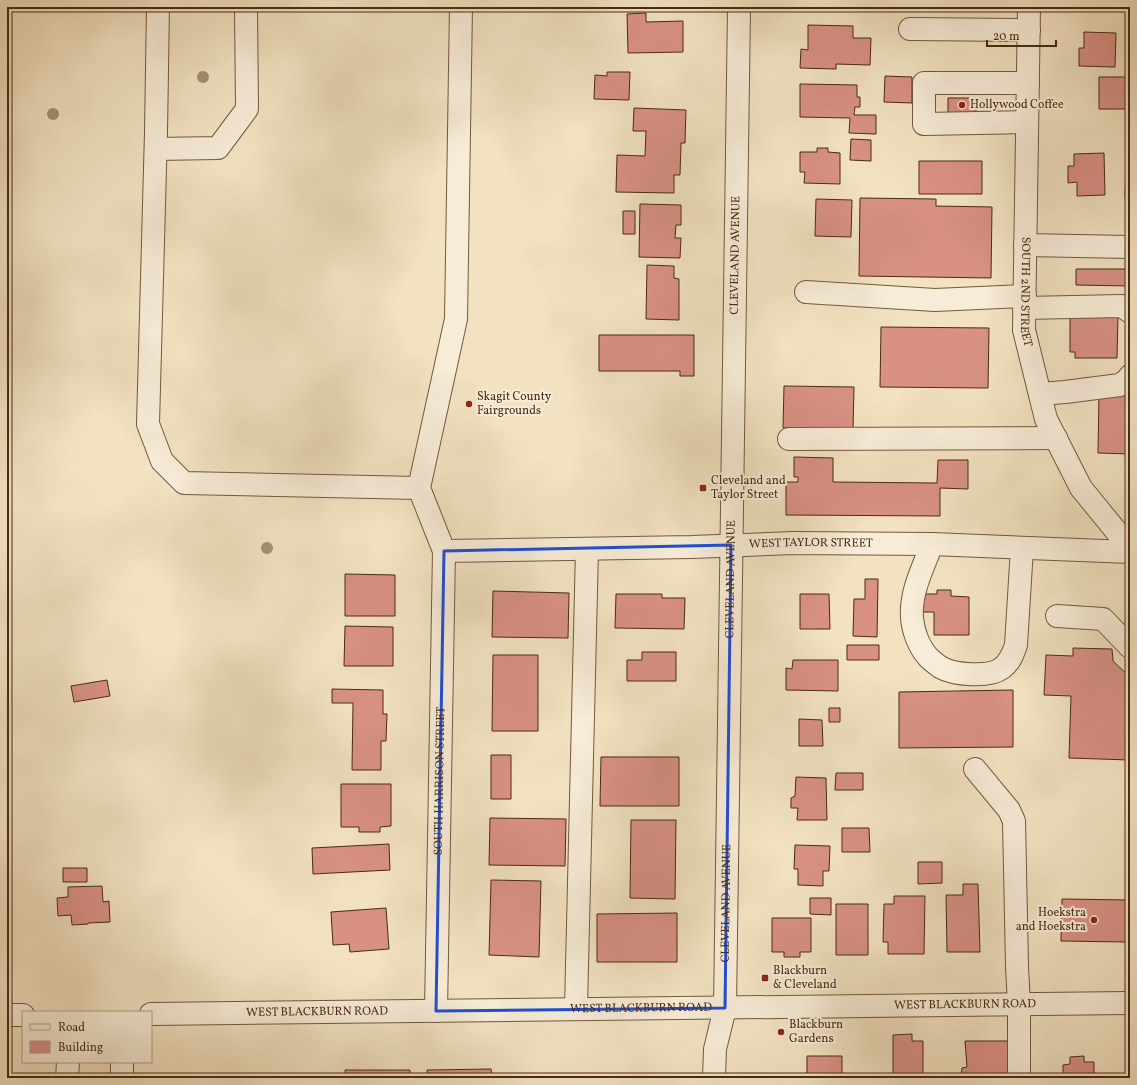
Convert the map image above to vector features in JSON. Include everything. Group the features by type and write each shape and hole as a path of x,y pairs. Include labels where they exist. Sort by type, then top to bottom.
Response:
{"street":[{"path":"158,7 148,424 162,461 184,483 419,488"},
{"path":"156,140 218,148 248,109 246,7"},
{"path":"444,551 419,488 456,319 461,7"},
{"name":"CLEVELAND AVENUE","path":"714,1078 715,1049 725,1008 739,7"},
{"name":"SOUTH 2ND STREET","path":"1029,7 1024,330 1046,418 1081,488 1130,548"},
{"path":"910,29 1029,30"},
{"path":"1027,122 924,124 924,83 1028,83"},
{"path":"1025,244 1130,247"},
{"path":"806,292 935,300 1122,306 1130,312"},
{"path":"1040,394 1120,385 1130,376"},
{"path":"789,439 1056,438"},
{"name":"WEST TAYLOR STREET","path":"444,551 587,549 793,543 932,544 1130,552"},
{"path":"932,544 916,586 912,602 912,618 915,632 921,647 928,657 940,667 956,672 975,674 990,674 1002,669 1014,654 1016,645 1022,548"},
{"path":"576,1008 587,549"},
{"name":"SOUTH HARRISON STREET","path":"436,1011 444,551"},
{"path":"1057,616 1103,619 1130,648"},
{"path":"975,769 1009,810 1014,821 1019,1004 1019,1078"},
{"name":"WEST BLACKBURN ROAD","path":"152,1014 576,1008 725,1008 1130,1003"},
{"path":"7,1015 22,1015"},
{"path":"68,1063 68,1078"},
{"path":"122,1063 122,1078"}],"highlighted area":[{"path":"731,545 725,1008 436,1011 444,551"}],"building":[{"path":"646,13 646,22 683,21 683,52 628,53 627,14"},
{"path":"808,25 853,26 853,38 871,38 870,65 836,64 836,69 800,68 801,49 808,50"},
{"path":"1084,32 1116,33 1115,67 1079,66 1079,48 1084,48"},
{"path":"607,72 630,72 629,100 594,99 595,75 607,76"},
{"path":"885,76 912,77 912,103 884,102"},
{"path":"1099,77 1130,77 1130,109 1099,109"},
{"path":"800,84 857,85 857,97 860,97 860,107 855,107 854,115 876,115 876,134 849,133 850,118 800,117"},
{"name":"Hollywood Coffee","path":"948,98 976,98 976,113 948,113"},
{"path":"634,108 686,110 685,143 681,143 680,175 674,175 674,193 616,192 617,155 645,156 646,131 633,131"},
{"path":"851,139 871,140 871,161 850,160"},
{"path":"1127,145 1130,145 1130,198 1125,197"},
{"path":"817,148 828,148 828,152 840,153 840,184 804,183 805,172 800,172 800,152 817,152"},
{"path":"1104,153 1105,195 1077,196 1077,182 1068,183 1068,166 1074,166 1074,154"},
{"path":"919,161 982,161 982,194 919,194"},
{"path":"860,198 936,199 936,206 992,207 991,278 859,276"},
{"path":"816,199 852,200 851,237 815,236"},
{"path":"640,204 681,205 681,225 676,225 675,238 681,238 680,258 639,257"},
{"path":"623,211 635,211 635,234 623,234"},
{"path":"647,265 674,266 674,278 679,279 679,320 646,319"},
{"path":"1076,269 1130,269 1130,286 1076,285"},
{"path":"1070,312 1118,316 1117,358 1075,358 1075,352 1070,352"},
{"path":"881,327 989,328 988,388 880,387"},
{"path":"599,335 694,335 694,376 680,376 680,371 599,371"},
{"path":"784,386 854,387 853,430 783,428"},
{"path":"1099,393 1130,393 1130,454 1098,453"},
{"path":"794,457 833,458 833,482 937,483 938,460 968,460 968,489 940,488 940,516 786,515 786,482 798,482 798,477 794,477"},
{"path":"345,574 395,575 395,616 345,616"},
{"path":"865,579 878,579 877,637 853,636 854,599 865,599"},
{"path":"937,590 951,590 951,596 969,597 969,635 934,635 934,612 919,612 919,594 937,594"},
{"path":"493,591 569,593 568,638 492,637"},
{"path":"616,594 662,594 662,598 685,598 684,629 615,628"},
{"path":"800,594 829,594 830,629 800,629"},
{"path":"345,626 393,627 393,666 344,666"},
{"path":"847,645 879,645 879,660 847,660"},
{"path":"1073,648 1112,649 1113,661 1130,677 1130,760 1069,758 1071,696 1044,695 1046,655 1073,656"},
{"path":"642,652 676,652 676,681 627,681 627,660 642,660"},
{"path":"493,655 538,655 538,731 492,731"},
{"path":"793,660 838,660 838,691 786,690 786,668 792,669"},
{"path":"107,680 110,696 74,702 71,686"},
{"path":"332,689 383,690 383,714 387,714 386,741 381,741 381,770 352,770 353,703 332,703"},
{"path":"1013,690 1013,747 899,748 899,692"},
{"path":"829,708 840,708 840,722 829,722"},
{"path":"799,719 822,720 823,746 799,746"},
{"path":"491,755 511,755 511,799 491,799"},
{"path":"601,757 679,757 679,806 600,806"},
{"path":"836,773 863,773 863,790 835,790"},
{"path":"796,777 826,778 827,820 797,820 798,808 791,808 791,798 795,796"},
{"path":"341,784 391,784 391,826 380,827 380,832 359,832 359,827 341,827"},
{"path":"490,818 566,819 565,866 489,865"},
{"path":"631,820 676,820 675,899 630,898"},
{"path":"842,828 869,828 870,852 842,852"},
{"path":"389,844 390,870 313,874 312,848"},
{"path":"795,845 830,846 829,871 823,871 823,886 798,885 798,869 794,869"},
{"path":"918,862 942,862 942,883 918,884"},
{"path":"63,868 87,868 87,882 63,882"},
{"path":"491,880 541,881 539,957 489,955"},
{"path":"963,884 978,884 980,952 947,952 946,895 963,895"},
{"path":"102,886 103,902 109,901 110,922 72,925 71,915 58,916 57,898 68,897 68,887"},
{"path":"894,896 925,896 924,954 888,954 888,942 883,942 884,904 894,904"},
{"path":"810,898 831,898 831,915 810,914"},
{"name":"Hoekstra and Hoekstra","path":"1062,899 1128,900 1127,942 1061,941"},
{"path":"836,904 868,904 868,955 836,955"},
{"path":"386,908 389,949 350,952 349,944 333,945 331,912"},
{"path":"677,913 677,962 597,962 597,914"},
{"path":"772,918 811,918 811,952 800,952 800,957 784,957 784,952 772,952"},
{"path":"912,1034 912,1041 923,1041 923,1078 893,1078 893,1035"},
{"path":"965,1041 1008,1041 1013,1078 961,1078 962,1068 967,1067"},
{"path":"807,1056 842,1056 842,1078 807,1078"},
{"path":"1084,1056 1084,1062 1094,1062 1094,1078 1063,1078 1063,1065 1070,1064 1070,1057"},
{"path":"491,1069 492,1078 427,1078 427,1070"},
{"path":"345,1070 410,1070 410,1078 345,1078"},
{"path":"23,1076 23,1078 7,1078 7,1077"}],"place":[{"name":"Hollywood Coffee","path":"962,105"},
{"name":"Skagit County Fairgrounds","path":"469,404"},
{"name":"Cleveland and Taylor Street","path":"703,488"},
{"name":"Hoekstra and Hoekstra","path":"1094,920"},
{"name":"Blackburn & Cleveland","path":"765,978"},
{"name":"Blackburn Gardens","path":"781,1032"}]}
